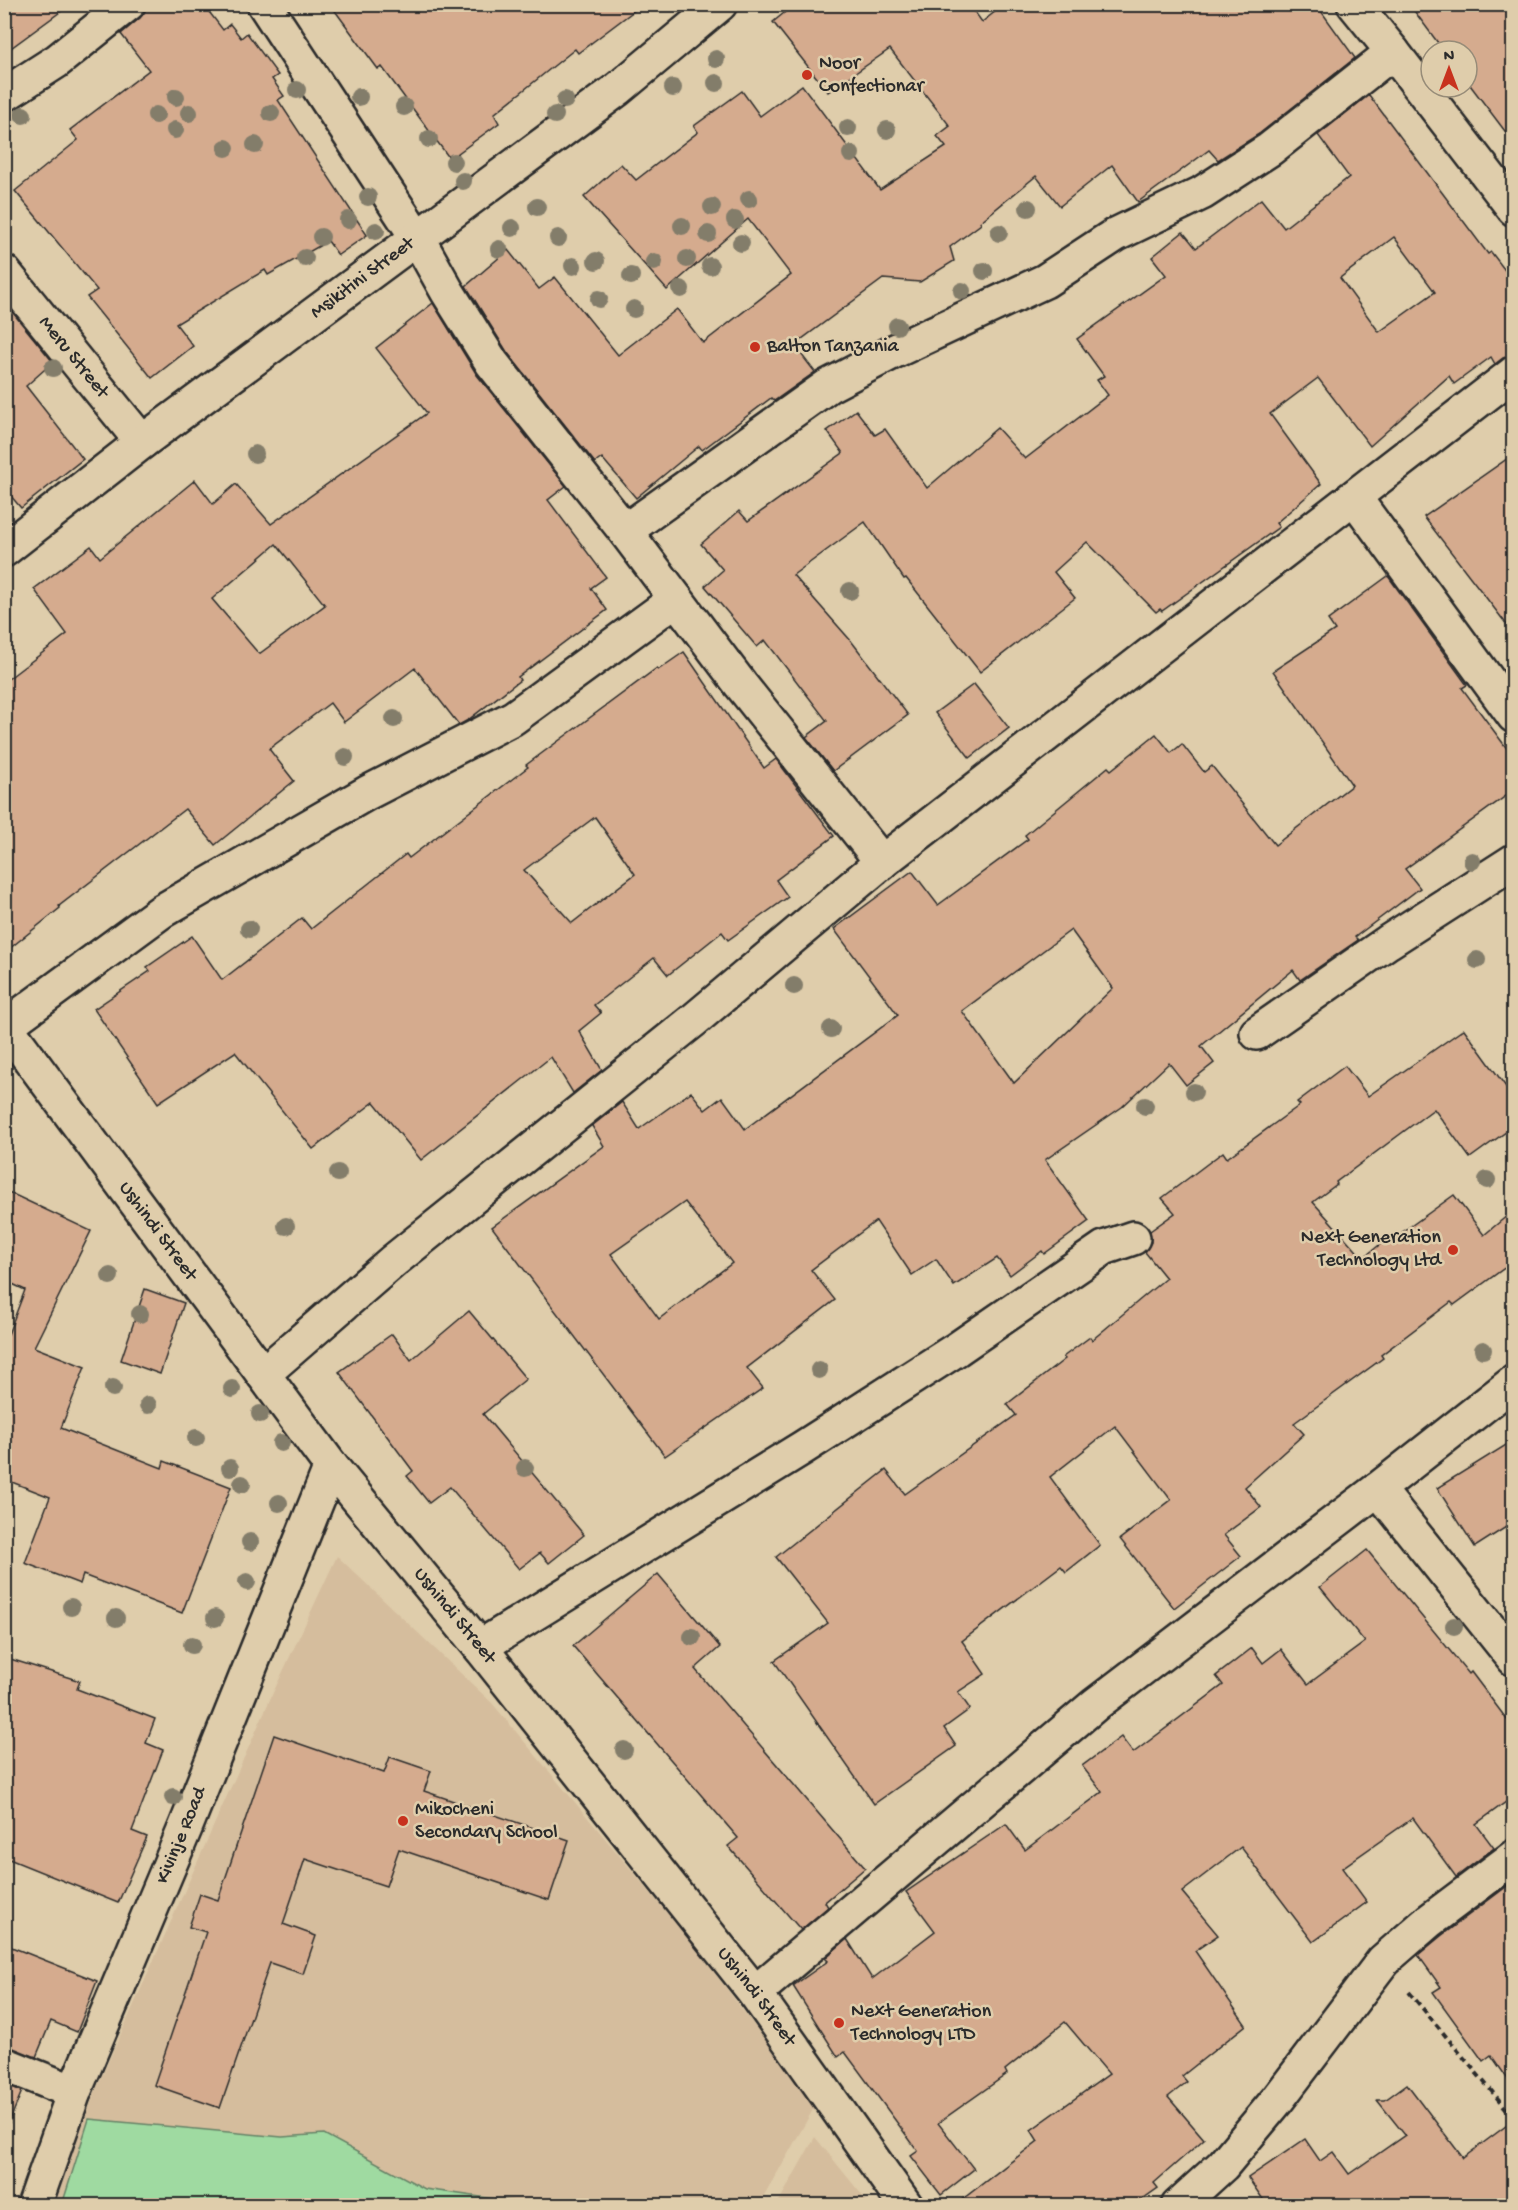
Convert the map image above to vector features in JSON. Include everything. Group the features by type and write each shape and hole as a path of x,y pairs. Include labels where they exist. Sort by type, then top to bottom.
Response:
{"street":[{"path":"4,95 57,61 128,4"},
{"path":"264,4 418,238 447,291 492,363 882,862"},
{"name":"Msikitini Street","path":"4,550 142,442 618,89 720,4"},
{"path":"1354,4 1514,209"},
{"path":"625,531 828,386 895,351 1045,281 1115,235 1202,193 1270,149 1393,52"},
{"name":"Meru Street","path":"4,272 142,442"},
{"path":"262,1374 392,1262 694,1020 882,862 1514,373"},
{"path":"1354,497 1514,716"},
{"path":"5,1025 162,911 367,793 513,718 676,600"},
{"path":"1257,1033 1388,942 1514,861"},
{"name":"Ushindi Street","path":"5,1025 331,1466 480,1647 755,1993 906,2205"},
{"path":"480,1647 957,1349 1104,1248 1133,1238"},
{"path":"755,1993 1096,1704 1378,1490 1514,1382"},
{"name":"Kivinje Road","path":"34,2205 74,2092 186,1826 331,1466"},
{"path":"1378,1490 1514,1659"},
{"path":"1179,2205 1222,2165 1278,2099 1383,1961 1429,1921 1514,1857"},
{"path":"4,2064 74,2092"}],"path":[{"path":"1383,1961 1514,2118"}],"shaded area":[{"name":"Mikocheni Secondary School","path":"337,1556 492,1703 689,1939 815,2106 759,2205 54,2206 94,2094 272,1695"},
{"path":"815,2137 870,2205 777,2205"}],"green space":[{"path":"89,2119 282,2137 324,2134 425,2189 535,2205 62,2205"}],"building":[{"path":"4,4 71,4 4,53"},
{"path":"146,4 203,4 223,30 230,24 241,38 247,33 278,75 272,79 284,96 278,100 367,235 338,255 328,241 268,275 265,270 176,324 193,346 152,378 87,297 97,290 15,191 78,140 70,130 149,70 121,34 140,18 145,11"},
{"path":"330,4 643,4 578,53 575,49 494,114 499,123 450,159 382,67 378,69"},
{"path":"795,4 969,4 982,22 1005,4 1316,4 1355,58 1259,134 1218,160 1209,150 1138,202 1112,165 1060,206 1036,176 980,222 981,224 950,247 954,261 920,282 883,279 794,345 815,372 774,401 771,398 702,450 699,446 636,498 602,458 595,463 507,352 466,286 508,250 539,289 555,277 618,355 677,309 703,343 791,275 748,219 667,290 584,197 621,164 636,180 698,132 694,126 742,91 760,116 802,85 880,190 946,147 937,136 950,126 890,49 828,92 773,22"},
{"path":"1409,4 1501,4 1514,22 1514,143 1479,97 1479,39 1435,39"},
{"path":"1369,95 1488,254 1491,252 1514,282 1514,355 1503,358 1495,364 1491,357 1454,384 1449,376 1370,446 1318,378 1270,414 1321,484 1276,523 1279,527 1162,611 1160,609 1156,612 1087,542 1054,572 1075,598 980,672 906,578 904,579 865,522 793,575 852,642 908,715 833,771 806,737 827,721 765,640 757,647 705,586 723,570 701,544 739,511 748,521 843,453 827,431 856,410 875,435 885,429 927,488 997,428 1025,459 1108,395 1097,380 1104,376 1077,339 1166,275 1152,257 1183,232 1196,248 1261,199 1284,228 1349,177 1318,135","holes":["1394,237 1435,292 1379,332 1340,278"]},
{"path":"4,302 53,362 26,386 83,459 21,508 4,488"},
{"path":"433,303 477,375 566,486 548,500 606,577 591,588 607,610 518,677 520,680 459,725 415,668 344,722 330,703 269,749 294,781 215,845 185,809 59,906 60,908 4,953 4,682 67,634 34,589 91,546 100,558 195,480 213,504 236,484 271,524 427,413 376,348","holes":["276,544 325,605 259,654 212,599"]},
{"path":"1514,454 1514,634 1424,517"},
{"path":"1388,576 1467,685 1462,688 1514,758 1514,790 1405,869 1420,888 1355,937 1358,940 1300,980 1293,970 1201,1046 1214,1063 1186,1085 1169,1063 1122,1107 1045,1160 1089,1221 1044,1254 1042,1251 1010,1275 997,1258 954,1286 936,1259 912,1275 876,1221 811,1270 835,1300 747,1368 763,1388 665,1456 492,1227 604,1146 592,1126 622,1102 639,1129 691,1092 705,1110 722,1097 745,1129 898,1015 834,929 912,871 938,905 1028,839 1025,835 1108,767 1111,770 1156,734 1171,753 1182,744 1204,772 1212,766 1275,845 1352,785 1273,671 1335,630 1328,620","holes":["1071,930 1113,988 1014,1083 962,1011","685,1202 732,1263 659,1319 611,1254"]},
{"path":"684,652 764,768 776,759 834,836 776,880 788,897 728,940 722,932 668,975 654,958 594,1005 601,1013 579,1031 602,1070 573,1093 551,1057 421,1160 374,1102 313,1149 235,1052 158,1103 94,1009 150,971 147,967 192,936 222,980 302,918 311,929 406,854 409,858 528,767 526,765 657,668 658,670","holes":["595,817 635,874 572,923 524,870"]},
{"path":"974,684 1009,728 970,758 935,713"},
{"path":"1464,1029 1514,1098 1514,1126 1470,1158 1434,1109 1336,1182 1337,1184 1313,1202 1363,1258 1388,1238 1390,1241 1454,1195 1484,1235 1514,1210 1514,1261 1454,1305 1451,1302 1381,1355 1383,1358 1294,1423 1304,1434 1245,1487 1261,1507 1224,1535 1241,1556 1174,1608 1120,1539 1171,1500 1115,1426 1050,1477 1100,1545 1066,1572 1061,1566 962,1641 985,1674 958,1692 970,1709 944,1728 956,1746 874,1804 774,1661 828,1623 776,1557 886,1470 905,1494 1016,1415 1007,1404 1065,1359 1063,1357 1090,1337 1092,1340 1166,1278 1145,1252 1151,1242 1150,1231 1175,1213 1162,1198 1223,1152 1227,1158 1300,1105 1297,1102 1345,1066 1368,1096"},
{"path":"4,1190 91,1231 34,1347 85,1367 61,1428 162,1468 164,1461 231,1487 182,1613 83,1575 80,1584 25,1563 50,1497 4,1479 4,1336 7,1337 25,1290 4,1280"},
{"path":"145,1289 184,1303 160,1374 121,1360"},
{"path":"469,1311 526,1379 483,1414 584,1535 549,1563 540,1553 519,1569 450,1487 429,1503 407,1476 413,1471 339,1372 392,1334 411,1360"},
{"path":"1514,1440 1514,1522 1475,1547 1437,1488"},
{"path":"1367,1550 1469,1674 1471,1672 1514,1729 1514,1796 1476,1824 1494,1848 1456,1877 1413,1818 1342,1868 1367,1902 1313,1942 1241,1847 1182,1892 1218,1935 1195,1951 1246,2025 1182,2076 1187,2082 1168,2097 1204,2139 1154,2183 1158,2188 1134,2205 955,2205 1038,2141 1031,2130 1109,2074 1065,2022 1005,2070 1007,2074 938,2123 974,2169 941,2195 911,2156 918,2151 845,2052 838,2057 793,1986 828,1961 825,1958 847,1939 872,1979 935,1931 906,1892 1006,1824 1025,1850 1102,1792 1082,1766 1121,1737 1133,1753 1223,1685 1216,1676 1252,1648 1263,1663 1281,1649 1308,1684 1365,1642 1320,1587"},
{"path":"658,1574 720,1647 695,1669 865,1868 825,1902 828,1907 801,1930 728,1846 738,1838 573,1646"},
{"path":"4,1657 80,1681 77,1689 155,1719 146,1743 163,1750 132,1831 147,1837 118,1903 4,1857"},
{"path":"274,1735 384,1773 390,1757 431,1771 424,1791 569,1840 549,1900 399,1849 386,1886 305,1859 283,1924 316,1936 303,1974 270,1963 220,2108 154,2085 206,1932 189,1927 200,1894 218,1900"},
{"path":"1514,1881 1514,2088 1491,2055 1483,2061 1433,1992 1441,1987 1418,1955"},
{"path":"4,1944 97,1981 77,2032 51,2021 36,2057 4,2046"},
{"path":"4,2084 22,2091 5,2132 4,2132"},
{"path":"1407,2084 1463,2158 1514,2120 1514,2205 1267,2205 1248,2178 1305,2139 1320,2161 1333,2152 1349,2174 1405,2135 1377,2100 1385,2100"}],"place":[{"name":"Noor Confectionar","path":"807,75"},
{"name":"Balton Tanzania","path":"755,347"},
{"name":"Next Generation Technology Ltd","path":"1453,1250"},
{"name":"Mikocheni Secondary School","path":"403,1821"},
{"name":"Next Generation Technology LTD","path":"839,2023"}]}
